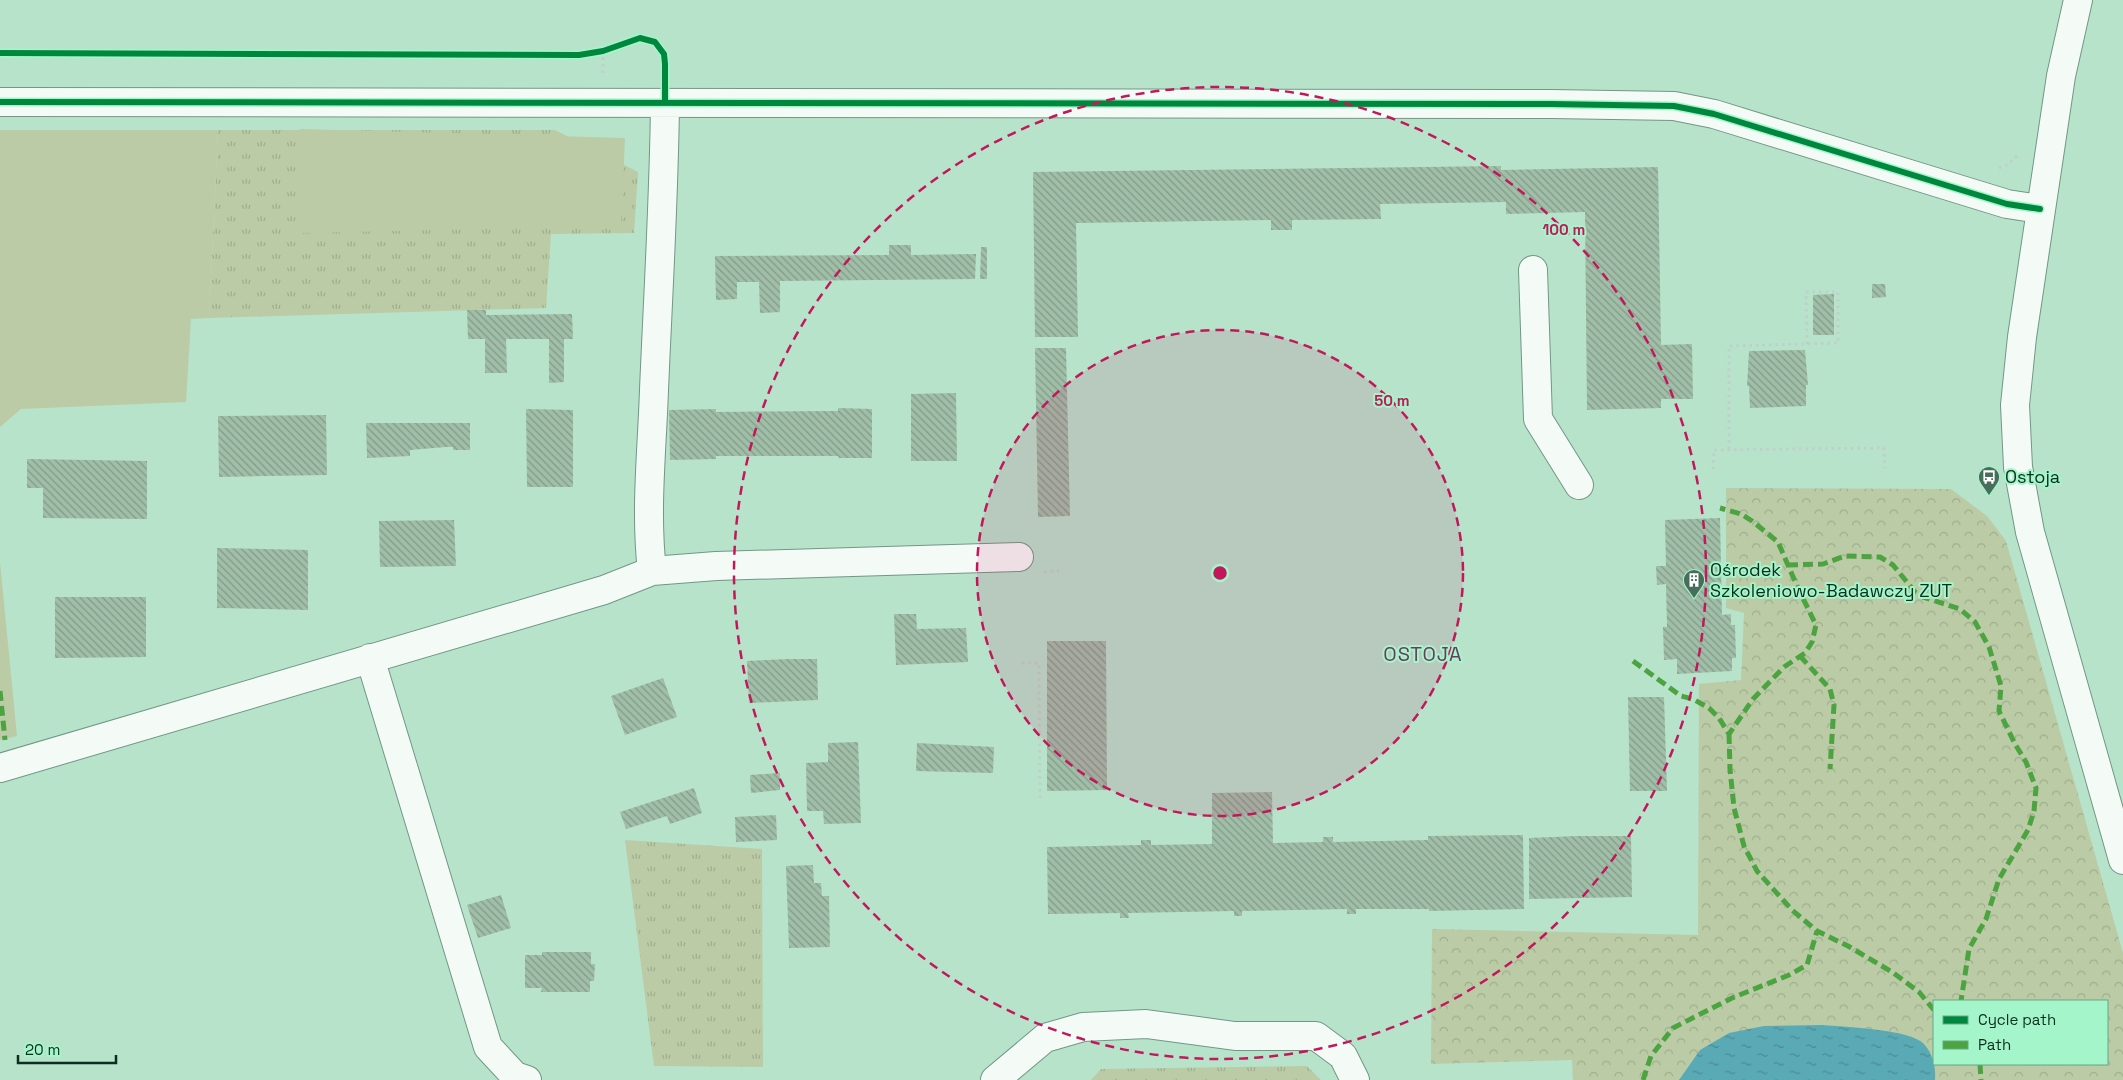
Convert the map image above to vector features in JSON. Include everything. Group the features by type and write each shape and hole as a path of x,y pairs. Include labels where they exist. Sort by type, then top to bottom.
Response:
{"street":[{"path":"2078,0 2061,76 2022,337 2015,405 2018,467 2030,532 2123,860"},
{"path":"0,102 1561,104 1674,106 1714,114 2007,204 2040,209"},
{"path":"652,572 648,538 649,482 664,103"},
{"path":"1533,270 1538,419 1579,485"},
{"path":"0,768 604,590 652,572 716,566 1019,557"},
{"path":"370,658 488,1047 515,1076 527,1080"},
{"path":"995,1080 1045,1038 1083,1027 1146,1024 1235,1036 1316,1036 1343,1056 1355,1080"}],"path":[{"path":"603,51 612,47"},
{"path":"1994,170 2007,165 2020,153"},
{"path":"1729,450 1729,346 1807,344 1838,343 1838,292 1806,292 1807,344"},
{"path":"1714,469 1714,450 1884,448 1885,468"},
{"path":"1022,663 1039,663 1040,801"}],"green space":[{"path":"300,129 625,138 621,226 301,233"},
{"path":"0,130 218,130 209,318 191,319 186,402 21,409 0,427"},
{"path":"218,130 555,130 638,172 634,233 551,234 546,308 209,318"},
{"path":"1726,488 1951,489 1987,516 2006,541 2123,953 2123,1080 1573,1080 1572,1060 1431,1064 1432,929 1698,935 1699,684 1741,680 1744,613 1726,608"},
{"path":"0,562 17,736 0,740"},
{"path":"625,840 762,849 763,1067 654,1066"},
{"path":"1307,1066 1321,1080 1091,1080 1101,1069"}],"water":[{"path":"1823,1025 1905,1035 1917,1039 1927,1048 1932,1057 1935,1080 1679,1080 1700,1050 1729,1033 1764,1026"}],"building":[{"path":"1501,166 1501,170 1658,167 1661,345 1692,344 1693,399 1661,399 1661,408 1587,410 1585,212 1506,214 1506,202 1380,204 1381,219 1292,220 1292,230 1271,230 1271,220 1076,223 1078,337 1035,337 1033,172"},
{"path":"889,245 911,245 911,255 976,254 975,279 780,281 780,312 760,313 759,282 737,282 737,299 716,300 715,256 889,255"},
{"path":"981,247 987,247 987,279 980,279"},
{"path":"1872,284 1885,284 1886,297 1872,298"},
{"path":"1834,294 1834,335 1813,335 1813,295"},
{"path":"467,310 486,310 486,315 572,314 573,339 564,339 564,382 549,383 549,339 506,339 507,373 485,373 485,339 468,339"},
{"path":"1035,348 1066,348 1070,516 1038,517"},
{"path":"1805,350 1808,385 1806,385 1806,406 1750,408 1749,386 1747,386 1749,351"},
{"path":"956,393 957,461 911,461 911,394"},
{"path":"838,408 872,409 872,458 839,458 838,456 716,456 716,459 670,460 669,410 716,409 716,412 838,411"},
{"path":"526,409 573,410 573,487 527,487"},
{"path":"326,415 327,475 219,477 218,416"},
{"path":"366,423 470,423 470,450 453,450 453,447 446,447 410,450 410,456 367,458"},
{"path":"27,459 147,461 147,519 43,518 43,488 27,488"},
{"name":"Ośrodek Szkoleniowo-Badawczy ZUT","path":"1720,518 1722,615 1731,614 1731,625 1735,625 1736,658 1732,658 1732,671 1677,674 1677,659 1664,660 1663,627 1667,627 1666,584 1657,585 1656,566 1666,566 1665,520"},
{"path":"454,520 456,566 380,567 379,521"},
{"path":"217,548 308,550 308,610 217,608"},
{"path":"55,597 146,597 146,657 55,658"},
{"path":"894,614 916,614 917,629 966,628 968,662 896,665"},
{"path":"1047,641 1106,641 1107,790 1047,791"},
{"path":"817,659 818,700 749,703 747,661"},
{"path":"663,678 677,717 625,735 611,696"},
{"path":"1628,697 1664,697 1667,791 1630,791"},
{"path":"858,742 861,823 824,824 823,811 807,811 806,763 828,762 828,743"},
{"path":"917,743 994,747 993,773 916,771"},
{"path":"780,773 780,790 751,793 750,775"},
{"path":"694,788 702,813 670,824 667,816 626,829 620,812"},
{"path":"1272,792 1273,843 1323,842 1323,837 1333,837 1333,842 1428,840 1428,836 1523,835 1524,909 1429,911 1429,909 1356,909 1356,914 1347,914 1347,909 1242,911 1242,916 1234,916 1234,911 1128,913 1129,918 1120,918 1120,913 1048,914 1047,847 1141,845 1141,840 1151,840 1151,845 1212,844 1212,793"},
{"path":"776,815 777,840 736,842 735,817"},
{"path":"1631,836 1632,897 1529,899 1529,838"},
{"path":"813,865 814,883 821,883 822,896 829,896 830,947 789,948 786,866"},
{"path":"501,895 511,928 478,938 467,905"},
{"path":"542,952 591,952 591,964 595,964 594,981 590,981 590,992 541,992 542,988 525,988 525,955 542,955"}],"marked path":[{"path":"1633,661 1681,696 1693,699 1709,708 1719,718 1729,734 1753,699 1784,667 1805,653 1812,642 1816,625 1778,542 1741,514 1720,508"},
{"path":"1788,565 1823,564 1845,556 1880,557 1893,565 1915,592 1923,597 1960,609 1975,622 1989,647 2001,686 1999,711 2026,762 2036,788 2034,811 2028,830 1999,879 1986,919 1969,949 1961,1000"},
{"path":"1800,656 1830,689 1834,705 1830,769"},
{"path":"0,691 5,740"},
{"path":"1729,734 1734,808 1744,846 1757,871 1792,910 1817,931 1848,946 1892,972 1919,992 1933,1009"},
{"path":"1643,1080 1651,1056 1673,1028 1732,998 1789,975 1807,965 1817,931"},
{"path":"1980,1065 1981,1080"}],"cycle path":[{"path":"0,53 579,55 603,51 640,38 655,42 664,54 665,103"},
{"path":"0,102 1551,104 1674,106 1714,114 2007,204 2040,209"}],"place":[{"name":"Ostoja","path":"1989,496"},
{"name":"Ośrodek Szkoleniowo-Badawczy ZUT","path":"1694,599"}],"district":[{"name":"OSTOJA","path":"1423,654"}]}
